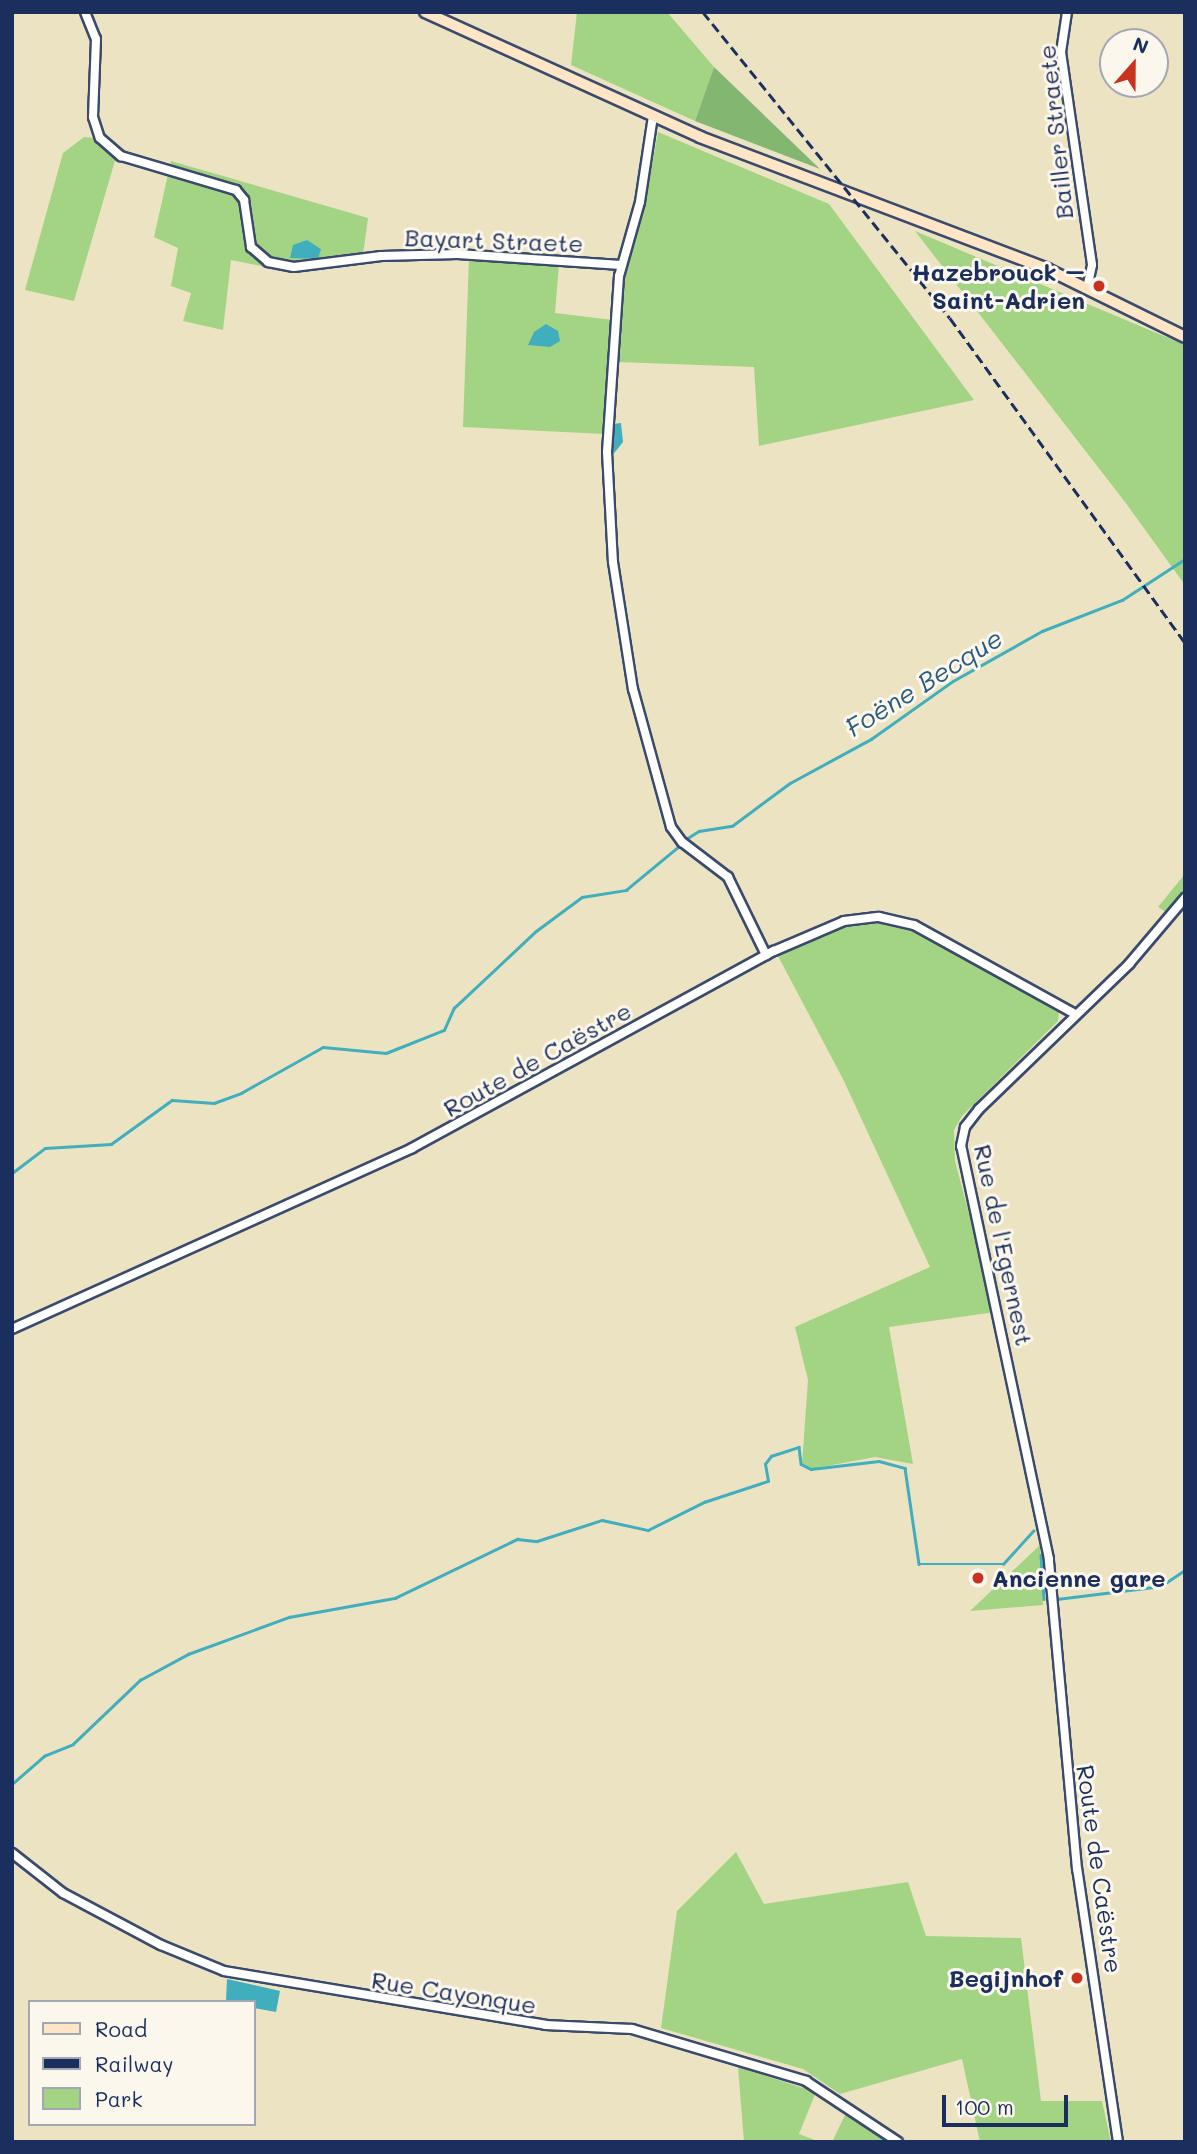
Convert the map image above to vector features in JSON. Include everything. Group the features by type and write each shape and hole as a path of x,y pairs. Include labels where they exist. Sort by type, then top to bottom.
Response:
{"main road":[{"path":"425,12 653,116 1087,288 1185,337"}],"street":[{"name":"Bayart Straete","path":"85,12 96,39 93,117 100,138 121,156 236,190 244,200 251,247 268,262 294,267 381,256 466,254 621,265"},
{"name":"Bailler Straete","path":"1067,12 1061,52 1092,265 1087,288"},
{"path":"653,116 640,202 621,265 607,490 633,689 671,827 682,842 728,877 766,955"},
{"name":"Rue de l'Egernest","path":"1050,1601 1047,1547 961,1146 974,1114 1074,1014 1129,964 1185,898"},
{"name":"Route de Caëstre","path":"12,1329 424,1142 766,955 844,921 894,919 928,932 1074,1014"},
{"name":"Route de Caëstre","path":"1050,1601 1078,1878 1118,2142"},
{"name":"Rue Cayonque","path":"12,1853 63,1893 161,1945 224,1971 545,2025 632,2029 806,2081 898,2142"}],"green space":[{"path":"577,12 667,12 714,67 695,121 571,65"},
{"path":"714,67 820,169 695,121"},
{"path":"658,132 829,204 974,400 759,446 754,367 617,362 626,265 643,213"},
{"path":"84,137 95,138 116,157 74,301 25,290 63,153"},
{"path":"171,161 368,218 363,255 286,266 286,271 231,260 223,330 183,321 191,293 171,286 178,248 154,237"},
{"path":"915,231 1185,345 1185,585 1125,502"},
{"path":"469,257 559,264 555,313 613,320 604,434 463,427"},
{"path":"1185,874 1185,892 1166,912 1158,907"},
{"path":"873,922 918,932 1059,1011 1058,1021 962,1116 954,1130 955,1161 995,1312 889,1327 913,1464 875,1457 811,1469 802,1464 808,1380 795,1327 930,1267 843,1079 778,956 839,927"},
{"path":"1040,1545 1043,1605 970,1611"},
{"path":"736,1852 764,1904 908,1882 926,1936 1021,1938 1041,2101 1102,2101 1111,2142 980,2142 962,2059 840,2094 803,2069 661,2028 677,1911"},
{"path":"738,2067 816,2092 799,2134 820,2142 744,2142"},
{"path":"847,2111 889,2142 832,2142"}],"water":[{"path":"307,240 321,249 318,259 290,258 293,245"},
{"path":"546,324 558,331 560,341 550,347 528,345 534,332"},
{"path":"621,423 623,442 611,457 613,424"},
{"path":"227,1979 280,1991 276,2012 256,2008 256,2000 226,2000"}],"waterway":[{"name":"Foëne Becque","path":"686,839 699,831 732,826 790,783 871,739 953,681 1042,631 1122,600 1185,559"},
{"name":"Foëne Becque","path":"12,1173 45,1148 111,1144 172,1100 214,1103 241,1093 323,1047 386,1053 444,1030 454,1008 536,931 582,897 626,890 679,846"},
{"path":"12,1784 44,1756 73,1744 140,1680 188,1654 289,1617 395,1598 517,1539 537,1541 602,1520 648,1530 704,1502 768,1481 765,1464 771,1456 799,1447 801,1464 811,1469 879,1461 905,1468 919,1564 1003,1564 1033,1531"},
{"path":"1041,1555 1044,1599"},
{"path":"1057,1599 1161,1586 1185,1570"}],"railway":[{"path":"703,12 950,318 1185,643"}],"place":[{"name":"Hazebrouck – Saint-Adrien","path":"1099,286"},
{"name":"Ancienne gare","path":"978,1578"},
{"name":"Begijnhof","path":"1077,1978"}]}
